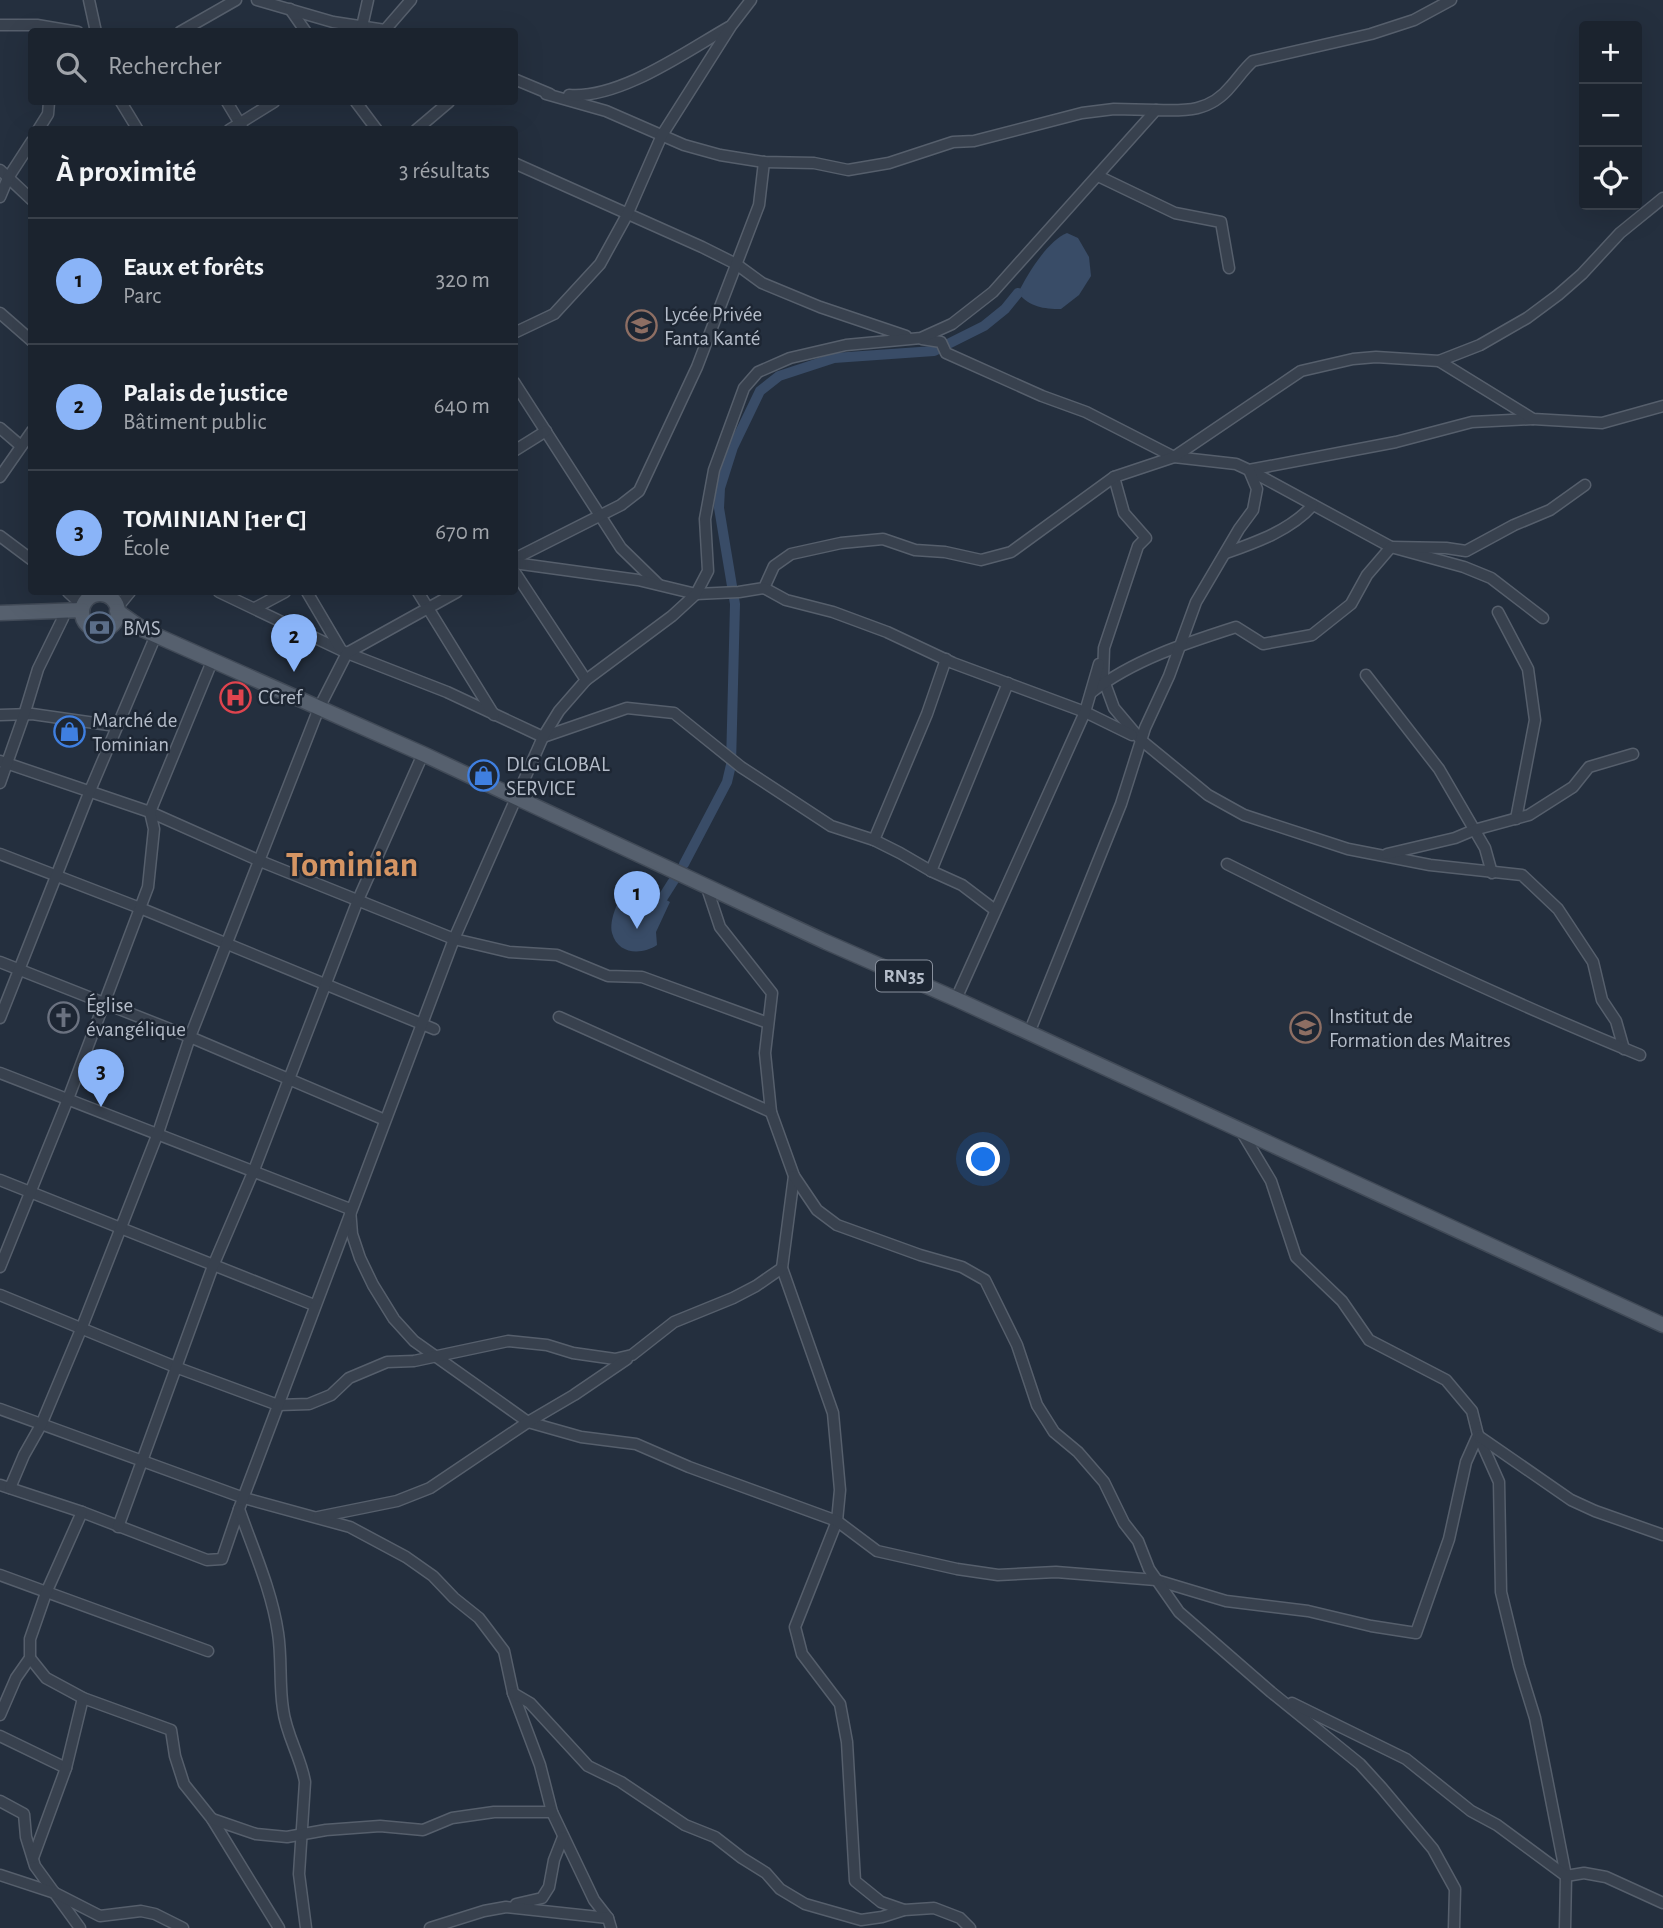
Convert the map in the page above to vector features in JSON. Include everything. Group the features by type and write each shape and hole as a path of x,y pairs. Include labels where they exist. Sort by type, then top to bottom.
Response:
{"main road":[{"name":"RN35","path":"0,613 41,612 92,599 111,599 117,609 150,632 423,754 826,942 956,999 1663,1325"},
{"path":"88,625 83,619 92,599"},
{"path":"106,629 114,622 117,609"},
{"name":"RN35","path":"41,612 94,629 150,632"}],"street":[{"path":"89,0 95,28"},
{"path":"187,28 236,0"},
{"path":"257,0 359,28"},
{"path":"363,28 368,0"},
{"path":"387,28 411,0"},
{"path":"518,331 554,314 600,264 627,215 662,135 751,0"},
{"path":"518,81 546,94 606,111 684,145 720,155 764,162 814,163 848,170 889,163 953,142 974,141 1082,113 1114,109 1189,111 1208,105 1231,87 1241,71 1253,61 1370,34 1413,20 1451,0"},
{"path":"290,9 303,28"},
{"path":"0,25 55,28"},
{"path":"546,94 580,96 608,92 670,62 732,26"},
{"path":"40,126 48,114 49,105"},
{"path":"123,105 136,126"},
{"path":"229,105 242,126 270,105"},
{"path":"358,105 374,126"},
{"path":"424,126 446,105"},
{"path":"452,595 343,650 226,944 158,1133 82,1327 41,1425 5,1487 82,1512 212,1561 222,1559 314,1305 454,939 516,797 543,737 559,711 586,680 672,616 696,594 708,571 705,519 714,470 744,388 758,372 790,358 845,345 921,338 952,324 993,292 1156,110"},
{"path":"0,197 4,174 28,146"},
{"path":"518,559 621,505 639,491 697,368 759,205 764,162"},
{"path":"518,165 736,264 762,283 899,335 941,342 946,354 1086,412 1174,457 1236,464 1391,547 1464,567 1491,578 1543,618"},
{"path":"4,174 28,196"},
{"path":"1098,176 1175,213 1221,222 1229,268"},
{"path":"764,588 774,566 791,554 841,544 883,539 915,550 945,552 981,561 1011,552 1114,477 1174,457 1301,372 1353,359 1376,357 1439,361 1480,345 1527,318 1558,295 1582,274 1620,233 1663,198"},
{"path":"0,313 28,338"},
{"path":"1439,361 1533,419"},
{"path":"518,388 621,548 659,585"},
{"path":"1249,470 1396,442 1472,422 1533,419 1602,423 1663,406"},
{"path":"0,428 21,446"},
{"path":"518,448 546,431"},
{"path":"0,477 28,436"},
{"path":"1030,1033 1121,804 1141,740 1196,602 1253,510 1257,489 1249,470"},
{"path":"956,999 1085,712 1138,546 1146,538 1124,513 1114,477"},
{"path":"1391,547 1466,551 1514,525 1550,510 1585,485"},
{"path":"1226,553 1265,538 1304,515 1313,505"},
{"path":"0,536 28,557"},
{"path":"1092,692 1105,682 1181,644 1236,627 1263,644 1312,635 1351,604 1367,575 1391,547"},
{"path":"518,562 604,574 696,594 764,588 786,600 833,612 887,632 946,659 1110,722 1141,740 1208,795 1244,815 1348,849 1492,873 1522,875 1558,909 1593,962 1602,1000 1616,1021 1624,1049"},
{"path":"518,577 586,680"},
{"path":"117,609 128,595"},
{"path":"226,595 343,650 447,692 543,737 627,708 674,713 741,767 831,826 874,840 962,885 995,910"},
{"path":"255,608 279,595"},
{"path":"309,595 343,650"},
{"path":"420,595 494,715"},
{"path":"1498,612 1528,669 1535,720 1516,819"},
{"path":"0,783 4,763 24,715 38,669 64,618"},
{"path":"0,1018 58,876 150,632"},
{"path":"1104,648 1105,682 1114,708 1141,740"},
{"path":"0,1267 106,1003 149,887 154,830 150,812 213,659"},
{"path":"874,840 927,714 946,659"},
{"path":"1366,676 1439,769 1485,848 1492,873"},
{"path":"931,871 1008,683"},
{"path":"0,715 32,714 116,726"},
{"path":"118,1527 213,1266 254,1171 358,900 423,754"},
{"path":"1381,855 1455,838 1474,830 1529,816 1573,787 1588,767 1633,754"},
{"path":"4,763 150,812 260,861 454,939 509,952 557,955 608,976 642,977 768,1023"},
{"path":"0,854 140,908 434,1029"},
{"path":"1227,864 1356,928 1564,1024 1640,1055"},
{"path":"706,885 720,927 772,993 765,1053 771,1112 794,1176 817,1210 837,1225 962,1267 985,1280 1017,1345 1037,1405 1054,1432 1078,1452 1104,1482 1124,1523 1138,1541 1149,1569 1179,1612 1360,1764 1433,1849 1455,1889 1454,1928"},
{"path":"0,962 191,1037 385,1120"},
{"path":"559,1017 771,1112"},
{"path":"0,1073 350,1209"},
{"path":"1241,1131 1271,1181 1296,1256 1342,1301 1369,1340 1446,1380 1472,1411 1478,1435 1499,1482 1501,1591 1535,1718 1566,1876 1566,1928"},
{"path":"794,1176 782,1268 833,1413 839,1490 836,1521 795,1627 802,1654 840,1704 849,1767 855,1881 881,1902 904,1910"},
{"path":"0,1180 314,1305"},
{"path":"350,1209 352,1234 360,1258 394,1319 414,1341 528,1422 581,1437 636,1444 689,1467 836,1521 877,1551 957,1569 998,1575 1056,1572 1157,1580 1226,1601 1308,1611 1371,1626 1416,1633 1449,1539 1466,1462 1478,1435"},
{"path":"316,1517 397,1500 430,1488 528,1422 574,1395 674,1322 733,1298 782,1268"},
{"path":"0,1295 178,1368 278,1405 309,1404 331,1395 349,1378 387,1362 414,1361 508,1340 615,1359 632,1355"},
{"path":"0,1409 143,1461 241,1503 316,1517 350,1527 433,1576 454,1598 480,1618 504,1651 513,1693 540,1765 552,1812 594,1900 609,1923"},
{"path":"1478,1435 1571,1500 1663,1535"},
{"path":"241,1503 278,1632 282,1709 305,1782 299,1874 306,1928"},
{"path":"0,1715 16,1678 30,1658 30,1639 46,1592 82,1512"},
{"path":"0,1575 208,1651"},
{"path":"30,1658 46,1678 83,1698 171,1731 184,1784 212,1819 279,1928"},
{"path":"1271,1692 1406,1759 1471,1811 1497,1825 1566,1876 1584,1873 1606,1877 1663,1903"},
{"path":"513,1693 530,1703 588,1766 621,1782 685,1825 715,1837 766,1872 780,1889 805,1904 860,1924 904,1910 933,1908 960,1918 970,1928"},
{"path":"33,1858 66,1768 83,1698"},
{"path":"0,1736 66,1768"},
{"path":"0,1801 24,1814 26,1837 35,1866 80,1928"},
{"path":"212,1819 256,1834 288,1837 380,1826 423,1830 452,1818 494,1812 552,1812"},
{"path":"430,1928 484,1911 542,1898 550,1887 554,1860 563,1838"},
{"path":"0,1875 55,1894 100,1916 141,1911 155,1914 183,1928"},
{"path":"506,1907 609,1923"}],"water":[{"path":"1067,233 1078,238 1089,257 1091,276 1079,295 1061,309 1032,304 1018,293 1046,250"},
{"path":"646,889 670,902 656,932 657,945 631,951 619,946 615,940 611,928 613,917 623,891"}],"waterway":[{"path":"684,864 727,782 731,765 735,604 719,508 720,488 733,447 760,391 779,376 834,358 934,351 984,326 1005,309 1018,293"},
{"path":"660,902 674,880"}],"place":[{"name":"Lycée Privée Fanta Kanté","path":"641,326"},
{"name":"BMS","path":"100,628"},
{"name":"Palais de justice","path":"294,672"},
{"name":"CCref","path":"235,697"},
{"name":"Marché de Tominian","path":"69,732"},
{"name":"DLG GLOBAL SERVICE","path":"483,776"},
{"name":"Eaux et forêts","path":"637,929"},
{"name":"Église évangélique","path":"63,1017"},
{"name":"Institut de Formation des Maitres","path":"1306,1028"},
{"name":"TOMINIAN [1er C]","path":"101,1107"}],"district":[{"name":"Tominian","path":"352,865"}]}
